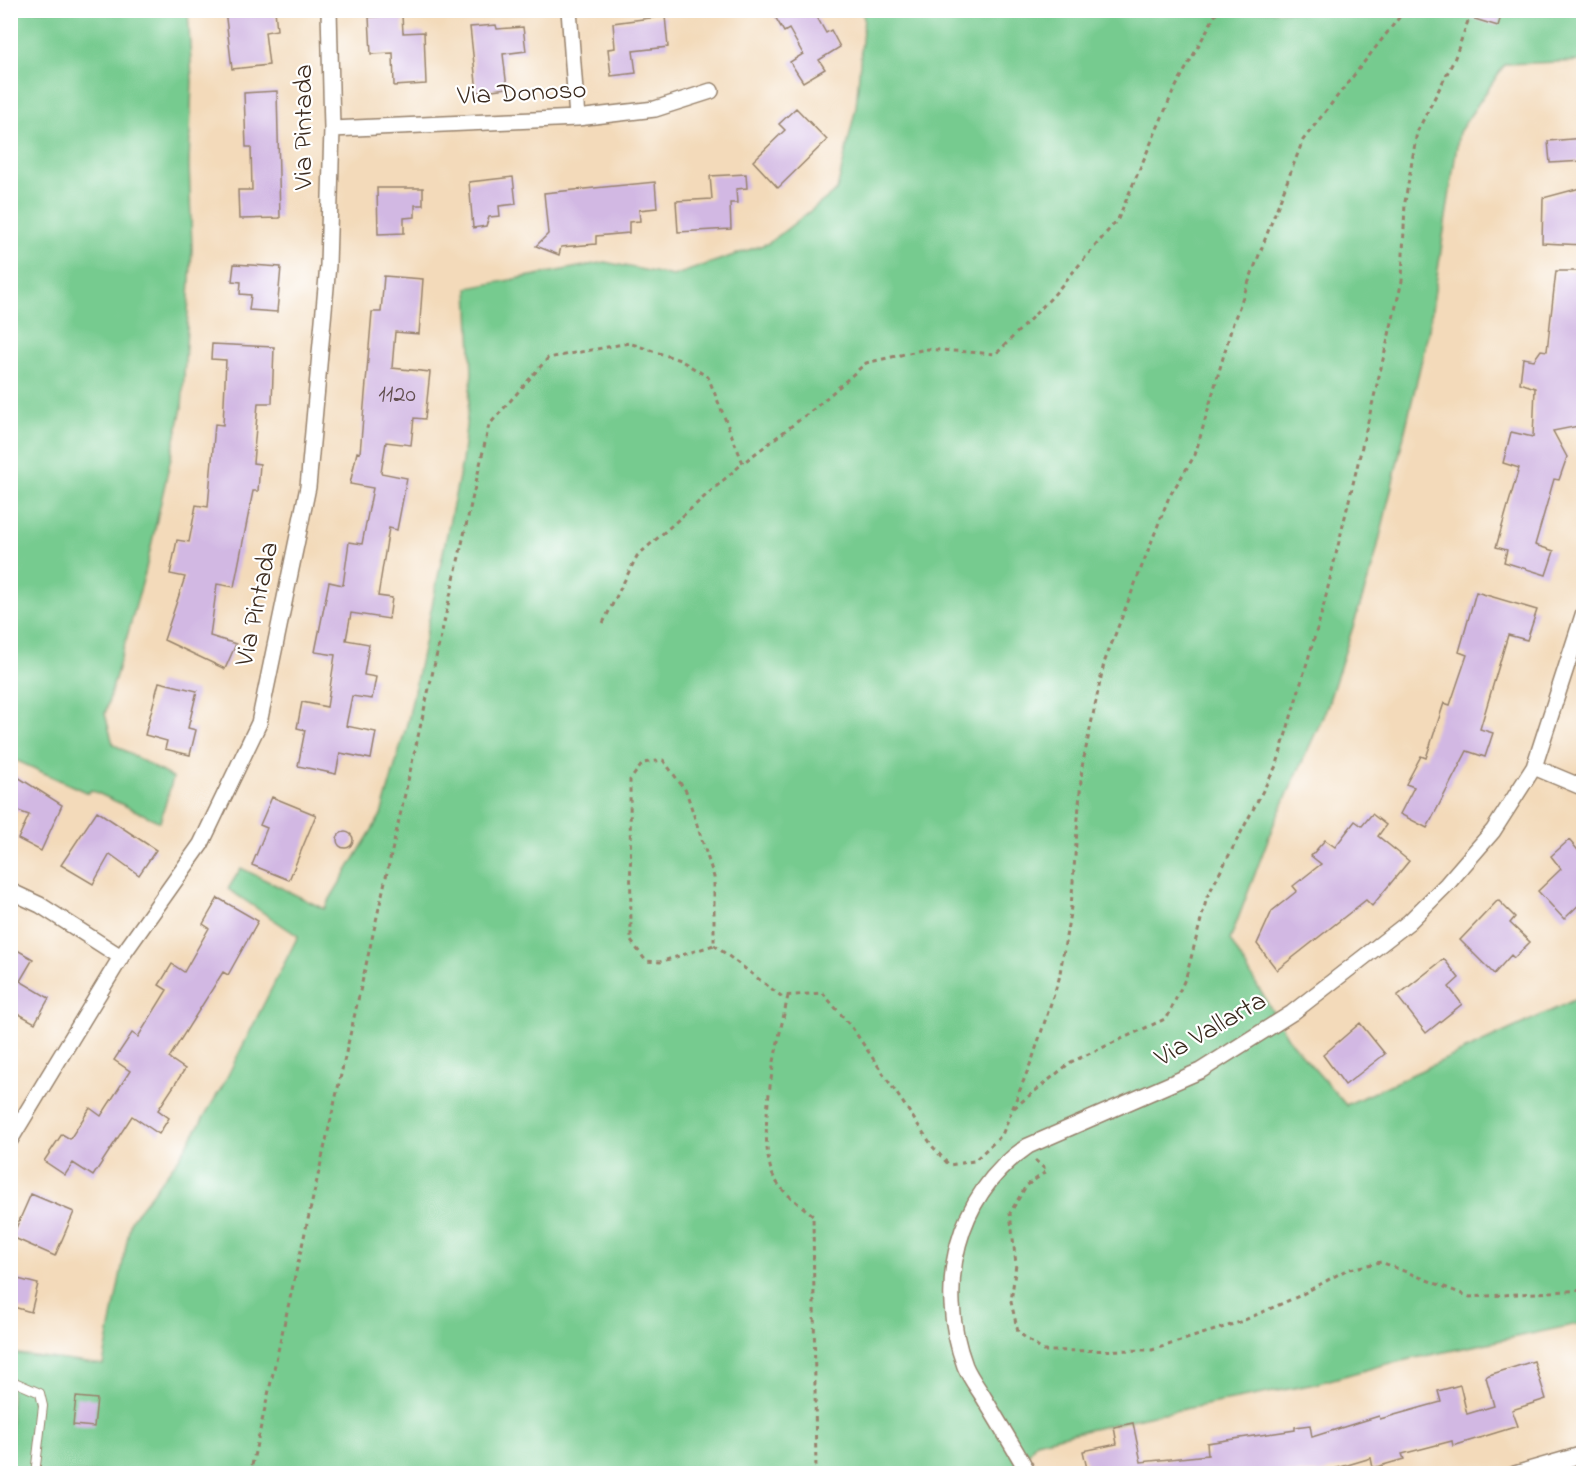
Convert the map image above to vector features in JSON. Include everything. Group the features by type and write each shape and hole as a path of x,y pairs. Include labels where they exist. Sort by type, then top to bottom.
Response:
{"street":[{"name":"Via Pintada","path":"10,1140 121,957 201,844 259,723 308,487 328,265 332,129 329,10"},
{"path":"569,10 577,118"},
{"name":"Via Donoso","path":"332,129 577,118 655,109 711,91"},
{"name":"Via Vallarta","path":"1029,1473 966,1369 952,1322 951,1300 955,1252 965,1220 982,1190 1005,1163 1024,1149 1200,1071 1292,1013 1409,922 1447,884 1493,831 1533,767 1584,612"},
{"path":"1533,767 1584,788"},
{"path":"10,891 40,905 121,957"},
{"path":"1515,1473 1584,1454"}],"lane":[{"path":"10,1380 40,1393 43,1406 34,1473"}],"path":[{"path":"603,623 637,556 743,463 815,408 866,363 926,349 996,354 1052,297 1118,219 1173,92 1218,10"},
{"path":"714,945 781,996 823,993 853,1029 933,1147 949,1165 974,1161 1004,1130 1059,979 1071,907 1082,767 1104,663 1114,633 1169,497 1195,455 1233,323 1303,140 1405,10"},
{"path":"1012,1109 1071,1062 1167,1018 1186,977 1207,897 1277,764 1322,612 1402,280 1405,202 1417,132 1454,60 1472,10"},
{"path":"250,1473 489,425 548,358 628,343 680,360 708,377 743,463"},
{"path":"663,760 686,791 714,877 714,945 660,962 653,962 646,961 632,941 630,780 643,763 663,760"},
{"path":"788,996 775,1056 766,1138 772,1174 787,1193 813,1215 816,1473"},
{"path":"1004,1130 1047,1171 1026,1186 1010,1213 1016,1264 1011,1302 1018,1332 1043,1351 1152,1350 1240,1322 1299,1296 1346,1270 1380,1262 1470,1298 1584,1290"}],"green space":[{"path":"11,10 188,11 192,80 189,164 192,249 182,408 145,573 105,714 113,744 173,778 160,822 91,790 88,793 11,758"},
{"path":"861,11 1583,11 1583,61 1505,64 1459,132 1429,329 1374,562 1326,710 1273,826 1230,940 1290,1041 1346,1105 1583,996 1583,1323 1387,1364 1315,1384 1153,1415 1036,1442 1016,1473 11,1474 11,1353 103,1365 131,1220 179,1158 222,1087 298,936 228,889 241,868 324,909 381,815 408,720 462,462 472,373 468,288 605,262 673,276 769,243 837,190 856,107 864,18"}],"building":[{"path":"225,10 275,10 277,30 265,32 269,65 232,69"},
{"path":"771,10 813,10 826,33 831,30 840,47 819,60 825,69 803,82 790,62 803,54 789,29 784,32"},
{"path":"1458,10 1503,10 1498,26 1458,14"},
{"path":"402,15 403,33 424,32 426,84 394,86 393,53 371,54 369,17"},
{"path":"665,16 668,47 633,51 636,73 611,76 608,49 615,48 613,23"},
{"path":"496,25 497,29 523,27 526,51 503,54 507,88 477,92 470,27"},
{"path":"277,91 280,218 239,219 238,190 252,190 251,147 246,147 244,93"},
{"path":"796,108 827,140 778,188 753,161 785,130 779,124"},
{"path":"1584,138 1584,161 1550,163 1548,141"},
{"path":"746,174 747,188 736,189 737,203 730,203 731,229 678,232 676,201 712,199 710,176"},
{"path":"513,177 516,204 499,206 500,216 489,217 486,226 473,228 469,182"},
{"path":"655,182 657,208 639,210 640,221 629,222 629,233 596,236 596,244 561,247 559,255 536,246 548,234 544,193"},
{"path":"1584,187 1584,245 1542,243 1543,198"},
{"path":"377,188 423,188 423,205 415,205 415,217 404,218 404,233 378,234"},
{"path":"234,264 281,267 277,312 249,310 251,295 240,294 241,282 232,281"},
{"path":"1556,271 1584,271 1584,425 1553,431 1567,457 1559,480 1554,479 1535,545 1554,551 1546,575 1504,562 1507,550 1496,547 1519,468 1503,463 1511,432 1533,437 1535,388 1520,383 1523,358 1534,360 1541,350 1547,351"},
{"path":"384,276 423,279 419,334 395,332 392,368 430,372 425,419 414,418 411,445 386,442 381,473 407,478 397,530 389,528 378,596 392,598 389,619 351,613 346,640 369,644 364,675 376,677 372,699 352,696 346,726 376,732 371,759 340,753 336,774 298,766 305,730 297,728 302,702 327,707 335,655 315,652 329,582 343,585 349,542 362,544 373,488 350,484 357,452 360,453 372,312 381,312"},
{"path":"212,344 274,347 272,403 258,403 253,463 260,464 258,491 253,491 234,587 217,584 210,636 236,644 225,669 164,640 185,577 170,574 177,540 189,542 196,505 208,507 215,424 223,425 226,360 211,359"},
{"path":"1476,592 1537,610 1527,640 1508,635 1480,729 1493,733 1485,757 1467,751 1427,828 1400,814 1414,787 1406,784 1421,756 1426,758 1444,703 1450,705 1467,655 1459,652"},
{"path":"159,682 197,691 188,728 196,730 190,755 165,749 167,741 145,735"},
{"path":"10,772 62,805 41,851 18,839 29,815 10,808"},
{"path":"272,797 316,815 289,880 252,865 267,828 260,825"},
{"path":"97,811 156,850 139,875 110,854 93,884 61,865"},
{"path":"1372,814 1386,825 1378,836 1409,861 1372,906 1366,900 1277,970 1257,944 1272,911 1297,891 1293,886 1321,864 1311,856 1325,840 1335,847 1355,821 1362,826"},
{"path":"345,832 351,834 353,840 351,846 345,848 339,846 337,840 339,834"},
{"path":"1569,840 1584,857 1584,900 1564,919 1538,891 1561,869 1551,856"},
{"path":"218,898 258,921 228,975 223,972 169,1058 185,1069 158,1110 169,1118 159,1134 132,1116 93,1176 73,1163 65,1175 44,1161 62,1134 70,1139 90,1108 101,1116 130,1071 114,1060 132,1033 138,1037 167,990 159,985 172,964 184,972 209,928 203,924"},
{"path":"1498,900 1515,917 1510,923 1530,942 1514,958 1511,955 1494,974 1460,940"},
{"path":"10,946 33,959 20,981 49,998 35,1023 10,1009"},
{"path":"1444,959 1459,978 1449,987 1462,1004 1426,1033 1397,996"},
{"path":"1360,1023 1385,1054 1345,1085 1323,1055"},
{"path":"31,1194 74,1212 55,1256 12,1237"},
{"path":"10,1277 38,1284 31,1312 10,1306"},
{"path":"1534,1361 1546,1399 1512,1410 1518,1426 1453,1446 1452,1441 1402,1454 1404,1459 1373,1468 1371,1458 1321,1473 1088,1473 1083,1451 1117,1444 1114,1427 1133,1423 1141,1462 1208,1455 1207,1443 1295,1430 1295,1427 1310,1425 1312,1437 1379,1416 1380,1419 1441,1402 1438,1391 1460,1385 1467,1414 1494,1406 1486,1377"},
{"path":"76,1397 97,1399 94,1427 73,1425"}]}
